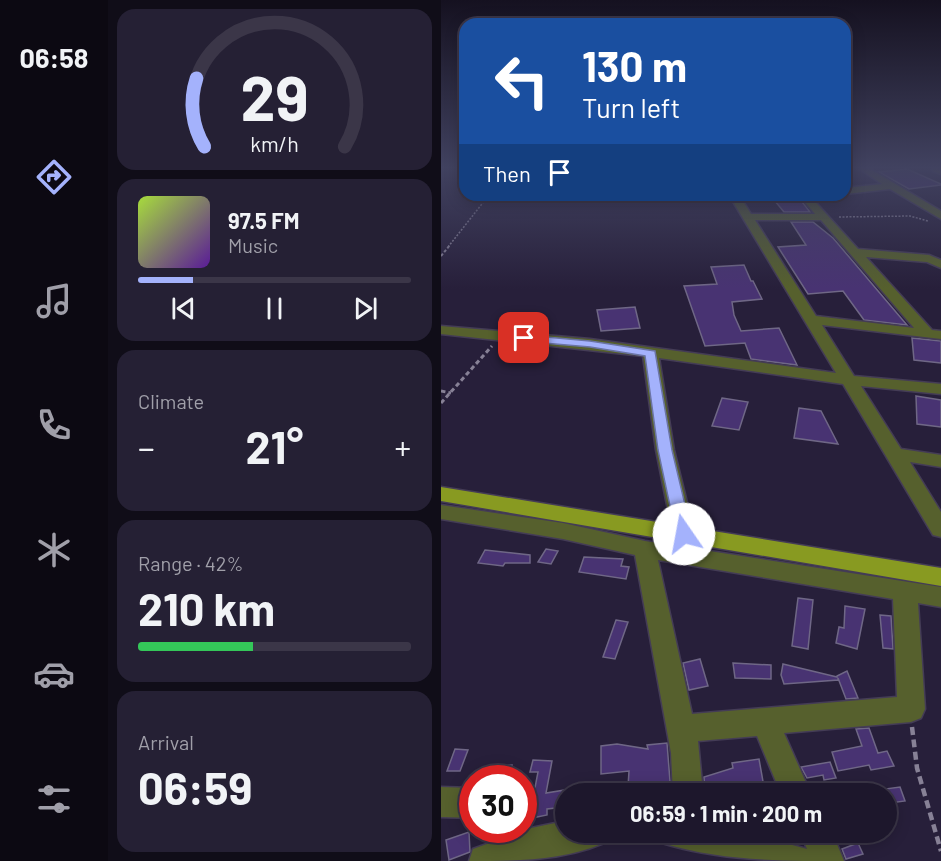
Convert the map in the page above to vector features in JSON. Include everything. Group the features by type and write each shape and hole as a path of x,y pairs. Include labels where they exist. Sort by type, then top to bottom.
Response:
{"main road":[{"path":"441,494 941,577"}],"street":[{"path":"742,209 941,529"},
{"path":"816,209 854,252 934,334"},
{"path":"747,217 823,217"},
{"path":"854,252 929,259 941,264"},
{"path":"812,320 934,334"},
{"path":"441,330 590,344 849,380 941,389"},
{"path":"650,353 665,450 684,534"},
{"path":"895,454 941,461"},
{"path":"441,512 563,531 645,549 941,597"},
{"path":"645,549 686,753 687,783"},
{"path":"681,729 766,724 911,709 905,591"},
{"path":"766,724 792,783"},
{"path":"441,802 459,803"},
{"path":"537,836 555,835"},
{"path":"485,861 510,843"},
{"path":"723,843 797,861"},
{"path":"821,843 828,861"}],"path":[{"path":"441,256 478,209"},
{"path":"823,217 910,216 931,222"},
{"path":"441,403 501,336"},
{"path":"441,392 451,393"},
{"path":"911,709 917,768 941,851"}],"building":[{"path":"782,209 808,209 810,212 784,212"},
{"path":"791,222 813,222 833,238 907,325 864,320 843,291 808,294 778,247 806,245"},
{"path":"744,265 762,299 732,302 734,315 741,331 779,328 797,365 751,359 745,343 705,346 684,286 717,284 711,267"},
{"path":"635,307 640,328 601,331 597,310"},
{"path":"912,338 941,341 941,363 914,360"},
{"path":"916,396 941,400 941,427 917,424"},
{"path":"722,398 748,402 739,430 712,426"},
{"path":"799,408 821,411 838,444 794,438"},
{"path":"546,549 558,551 551,564 538,562"},
{"path":"485,550 530,555 530,563 505,563 503,566 478,563"},
{"path":"584,557 623,559 621,566 629,567 626,579 579,572"},
{"path":"798,598 813,600 808,649 792,646"},
{"path":"845,606 865,609 857,649 836,643 839,627 844,628"},
{"path":"880,615 891,616 893,649 883,648"},
{"path":"616,620 628,622 615,659 603,657"},
{"path":"700,659 708,686 689,690 683,663"},
{"path":"733,663 771,665 771,679 735,678"},
{"path":"783,664 837,677 847,671 858,698 846,699 838,678 838,680 784,684 781,675"},
{"path":"869,728 878,753 887,751 894,766 871,770 869,765 838,771 832,752 862,746 856,729"},
{"path":"667,743 670,783 628,783 629,771 601,774 601,746 617,744 648,749 647,745"},
{"path":"455,749 468,750 462,765 459,765 459,771 447,771"},
{"path":"759,759 763,783 704,783 704,777 733,768 732,763"},
{"path":"533,760 552,761 546,793 555,792 555,808 547,809 547,815 537,817 538,772 537,765 532,765"},
{"path":"830,762 836,778 824,780 823,775 807,778 801,767"},
{"path":"897,787 900,787 905,801 897,802"},
{"path":"459,835 459,843 470,843 470,852 449,860 446,840"},
{"path":"858,843 863,854 846,859 842,849"}],"route":[{"path":"524,338 590,344 650,353 665,450 684,534"}]}
